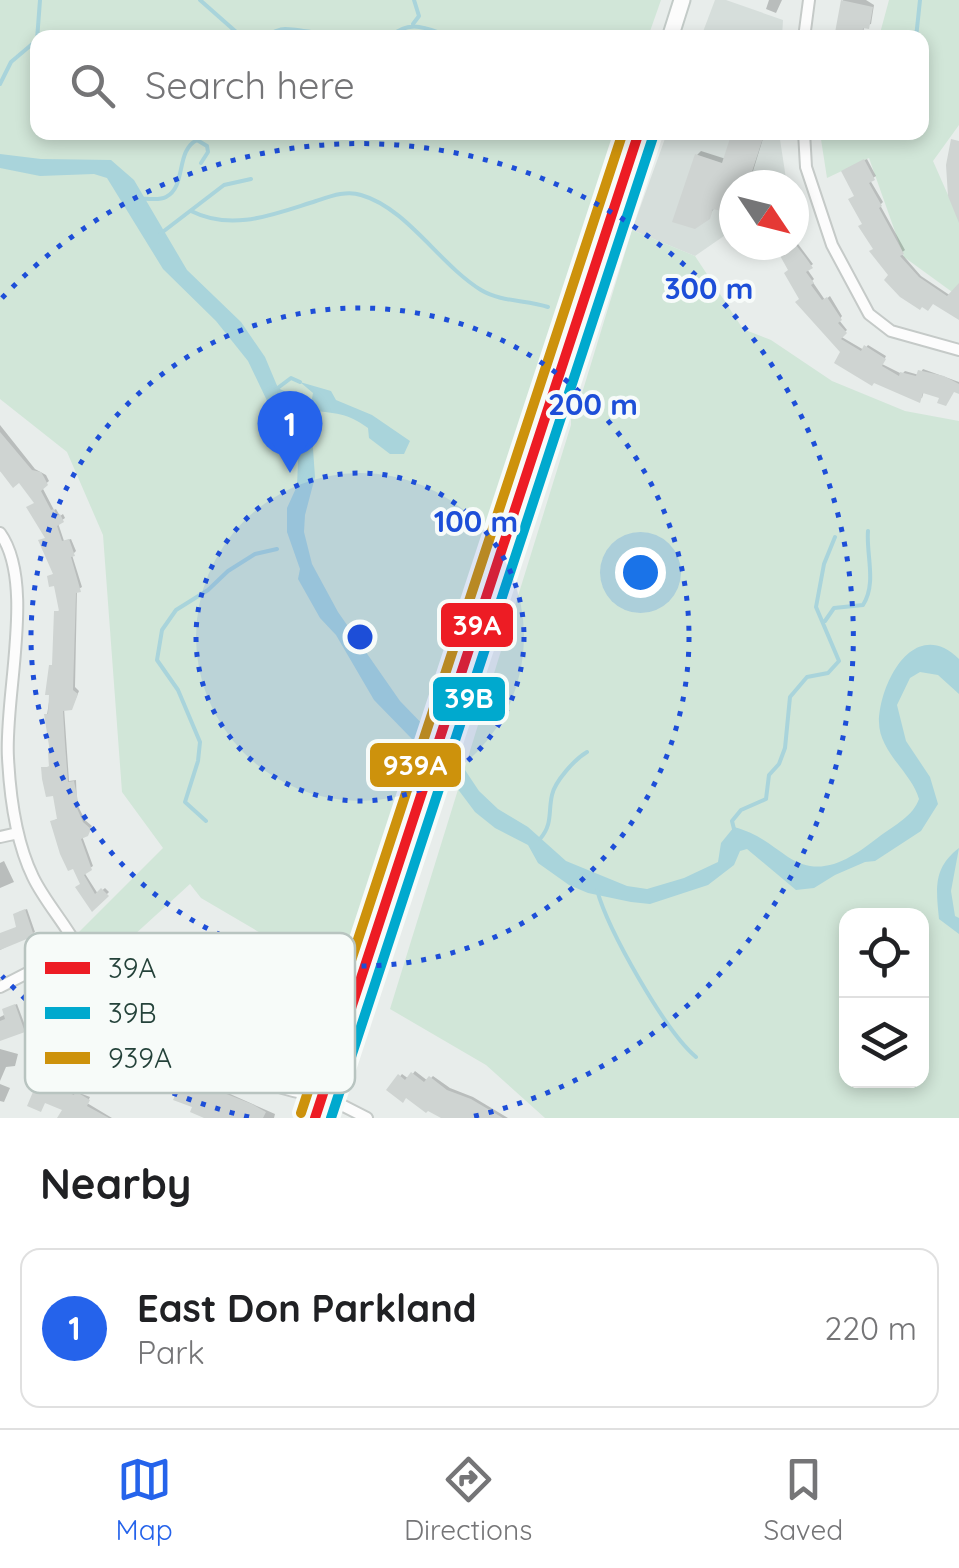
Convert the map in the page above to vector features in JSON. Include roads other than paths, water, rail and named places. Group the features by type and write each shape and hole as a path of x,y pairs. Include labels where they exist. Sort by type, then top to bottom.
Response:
{"main road":[{"path":"673,30 682,0"},
{"path":"355,993 637,140"},
{"path":"315,1118 323,1093"}],"street":[{"path":"805,30 809,0"},
{"path":"804,140 806,167 832,246 869,314 891,331 959,350"},
{"path":"0,532 18,597 5,698 18,833 32,877 69,933"},
{"path":"0,836 18,833"},
{"path":"0,986 25,973"},
{"path":"295,1093 322,1096"},
{"path":"319,1093 366,1118"}],"water":[{"path":"0,154 111,160 134,180 187,270 241,322 265,357 278,388 288,393 311,421 315,477 304,532 312,564 338,612 400,701 461,764 479,791 566,861 627,886 647,889 718,862 721,843 734,827 801,864 825,866 859,851 903,820 919,799 884,743 879,722 893,673 915,649 928,645 943,648 959,659 959,694 938,675 920,672 910,678 897,705 906,741 930,777 938,804 921,831 875,861 835,875 814,888 796,890 747,849 740,851 734,865 708,885 650,904 588,893 538,863 528,845 495,828 475,812 448,776 374,700 336,635 320,618 298,579 300,569 287,532 287,508 297,486 295,443 271,409 248,361 216,321 163,269 107,178 94,174 40,176 0,168"},
{"path":"300,382 331,391 336,400 372,415 410,441 404,454 390,454 369,438 368,428 353,419 310,410 313,393"},
{"path":"959,848 951,891 959,934 939,919 937,888 944,863"}],"waterway":[{"path":"38,30 40,0"},
{"path":"200,0 234,30"},
{"path":"413,24 419,16 414,0"},
{"path":"917,30 920,0"},
{"path":"280,30 293,30"},
{"path":"401,30 431,30"},
{"path":"0,84 11,62 30,46"},
{"path":"141,199 163,198 172,192 186,152 197,140 207,146 201,163"},
{"path":"160,234 224,185 251,179"},
{"path":"191,211 222,220 253,219 339,194 361,195 393,212 481,290 548,307"},
{"path":"275,390 291,378 300,382"},
{"path":"825,621 834,608 863,605 870,578 868,531"},
{"path":"734,829 732,821 741,810 766,799 769,775 785,748 790,697 807,677 828,673 839,661 816,607 824,564 835,537"},
{"path":"206,821 185,802 200,742 178,690 157,660 162,630 176,610 208,590 228,571 255,554 277,549"},
{"path":"540,839 548,823 557,783 587,752"},
{"path":"597,890 639,979 669,1026 696,1057"}],"place":[{"name":"East Don Parkland","path":"290,473"}]}
